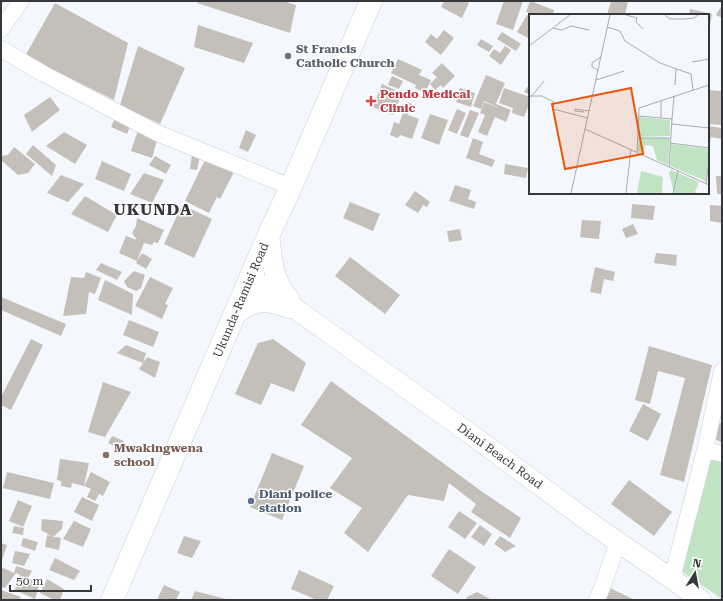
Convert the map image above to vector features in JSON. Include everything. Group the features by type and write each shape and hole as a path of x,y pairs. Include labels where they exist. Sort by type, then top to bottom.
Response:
{"highway":[{"name":"Ukunda-Ramisi Road","path":"112,600 371,1"}],"main road":[{"path":"270,234 274,272 278,283 283,293 300,312"},
{"path":"250,279 263,285 300,312"},
{"path":"235,314 260,302 278,304 300,312"},
{"name":"Diani Beach Road","path":"300,312 700,600"}],"street":[{"path":"1,29 21,1"},
{"path":"1,49 44,74 157,133 291,187"},
{"path":"672,579 705,450 722,371"},
{"path":"705,450 722,454"},
{"path":"597,600 618,542"}],"green space":[{"path":"708,457 722,460 722,599 675,567"}],"building":[{"path":"198,1 283,1 296,5 290,33 197,3"},
{"path":"444,1 465,1 469,3 462,18 441,7"},
{"path":"504,1 523,1 513,30 496,24"},
{"path":"530,1 554,10 553,14 533,14 526,12"},
{"path":"611,1 628,1 625,14 607,14"},
{"path":"55,3 128,43 114,100 25,56"},
{"path":"722,5 722,18 716,15"},
{"path":"690,9 712,14 709,32 709,14 689,14"},
{"path":"527,15 529,16 528,38 517,32"},
{"path":"198,25 253,43 244,63 194,47"},
{"path":"444,30 454,38 441,55 425,42 431,34 437,39"},
{"path":"502,32 521,44 516,51 497,39"},
{"path":"481,39 493,46 489,52 477,45"},
{"path":"138,46 185,68 160,124 120,105"},
{"path":"505,46 511,50 501,65 489,56 494,49 500,53"},
{"path":"398,59 422,70 419,75 431,80 425,93 415,88 416,85 391,73"},
{"path":"442,63 455,76 443,88 441,85 435,90 430,84 437,77 432,73"},
{"path":"486,75 505,83 495,106 484,101 481,109 473,106"},
{"path":"392,76 403,81 399,89 388,85"},
{"path":"382,84 402,93 393,115 373,107"},
{"path":"529,84 529,94 524,92"},
{"path":"460,88 475,93 471,107 456,102"},
{"path":"504,88 529,97 529,104 524,117 512,113 513,108 499,103"},
{"path":"709,90 722,91 721,125 709,124"},
{"path":"50,97 60,110 32,132 24,115"},
{"path":"407,102 412,104 408,115 419,119 412,139 400,135 398,138 390,135 394,122 399,124"},
{"path":"484,102 499,108 495,106 496,104 511,110 506,122 495,117 487,136 478,132 485,115 480,113"},
{"path":"457,109 466,113 457,134 448,130"},
{"path":"470,110 479,113 468,138 460,135"},
{"path":"430,114 448,120 439,145 421,138"},
{"path":"115,118 131,124 127,134 111,127"},
{"path":"709,126 722,128 722,139 711,137 709,148"},
{"path":"138,130 158,137 152,158 131,151"},
{"path":"246,130 256,135 248,152 239,148"},
{"path":"64,132 87,145 75,164 46,146"},
{"path":"473,138 483,142 479,154 495,160 492,167 466,158"},
{"path":"33,145 56,165 52,176 26,154"},
{"path":"14,147 35,164 28,173 18,175 1,160 1,156 8,155"},
{"path":"192,155 200,156 197,170 190,169"},
{"path":"155,156 171,165 166,174 149,165"},
{"path":"205,160 234,172 220,199 217,197 209,213 185,201"},
{"path":"102,161 131,174 124,191 95,179"},
{"path":"505,164 528,168 526,178 504,174"},
{"path":"144,173 164,180 152,203 130,194"},
{"path":"61,175 84,184 68,202 47,193"},
{"path":"716,176 722,176 722,194 717,194"},
{"path":"455,185 471,190 468,199 476,202 474,209 449,201"},
{"path":"415,191 430,202 427,207 423,205 418,213 405,205"},
{"path":"85,196 117,215 108,232 71,214"},
{"path":"350,202 380,214 373,231 343,218"},
{"path":"632,204 655,206 653,220 631,218"},
{"path":"182,205 212,219 194,258 164,244"},
{"path":"710,205 722,206 722,223 710,221"},
{"path":"137,218 164,230 158,243 154,242 152,245 144,243 137,261 119,253 126,236 137,240 132,233 136,226"},
{"path":"582,220 601,221 599,239 580,237"},
{"path":"633,224 638,234 626,238 622,229"},
{"path":"460,229 462,240 449,242 447,231"},
{"path":"142,253 152,259 146,269 136,263"},
{"path":"656,253 677,255 676,266 654,263"},
{"path":"350,257 400,295 385,314 335,276"},
{"path":"101,263 122,272 117,280 96,270"},
{"path":"595,267 615,272 613,281 604,279 601,294 590,292"},
{"path":"134,271 145,275 141,288 136,291 127,287 124,281"},
{"path":"86,272 101,278 95,294 89,292 86,314 63,316 71,277 84,278"},
{"path":"150,277 173,288 165,304 168,305 162,319 135,306"},
{"path":"105,280 133,294 132,315 98,300"},
{"path":"1,297 66,324 61,336 1,310"},
{"path":"129,320 159,332 153,347 123,335"},
{"path":"31,339 43,345 11,410 1,405 1,397"},
{"path":"273,339 306,363 294,392 271,383 261,405 235,394 258,343"},
{"path":"126,345 146,353 143,363 117,353"},
{"path":"649,346 712,365 684,482 660,475 685,378 658,371 650,404 635,400"},
{"path":"147,357 160,362 155,378 139,369"},
{"path":"331,381 484,493 521,518 510,538 471,512 476,504 449,483 444,501 408,495 368,552 344,533 362,508 330,488 352,458 301,425"},
{"path":"103,382 131,392 105,437 88,432"},
{"path":"643,404 661,414 648,441 629,431"},
{"path":"720,423 722,424 722,443 712,437"},
{"path":"112,436 124,441 121,449 108,443"},
{"path":"272,453 304,466 282,520 250,507"},
{"path":"60,459 89,463 84,486 72,483 71,488 61,486 61,481 57,480"},
{"path":"7,472 54,483 50,499 3,488"},
{"path":"91,472 110,482 103,496 99,494 95,501 87,497 91,489 84,486"},
{"path":"629,480 672,512 654,536 611,504"},
{"path":"82,497 99,505 92,521 74,512"},
{"path":"18,500 32,506 23,527 9,521"},
{"path":"459,511 477,523 465,539 448,527"},
{"path":"42,519 63,521 62,529 53,537 41,530"},
{"path":"74,521 91,529 83,547 63,539"},
{"path":"480,525 492,534 484,546 471,537"},
{"path":"14,526 24,528 23,535 12,533"},
{"path":"47,535 61,538 59,550 45,547"},
{"path":"184,536 201,541 192,558 177,553"},
{"path":"500,536 516,546 505,552 494,544"},
{"path":"23,538 38,542 35,551 21,546"},
{"path":"1,543 7,545 1,563"},
{"path":"449,549 476,567 458,594 431,576"},
{"path":"15,551 30,554 24,566 12,563"},
{"path":"55,558 80,571 74,580 49,570"},
{"path":"16,566 32,571 28,578 40,583 35,599 15,590 20,575 16,573 5,588 1,587 1,567 14,573"},
{"path":"299,570 334,586 327,600 317,600 291,589"},
{"path":"47,579 64,589 60,600 52,600 40,593"},
{"path":"164,585 180,592 176,600 157,600"},
{"path":"608,587 635,600 602,600"},
{"path":"1,590 21,597 19,600 1,600"},
{"path":"195,591 226,599 226,600 191,600"},
{"path":"477,592 492,600 466,600 467,597"}],"place":[{"name":"St Francis Catholic Church","path":"288,56"},
{"name":"Pendo Medical Clinic","path":"371,101"},
{"name":"Mwakingwena school","path":"106,455"},
{"name":"Diani police station","path":"251,501"}],"district":[{"name":"UKUNDA","path":"153,209"}]}
